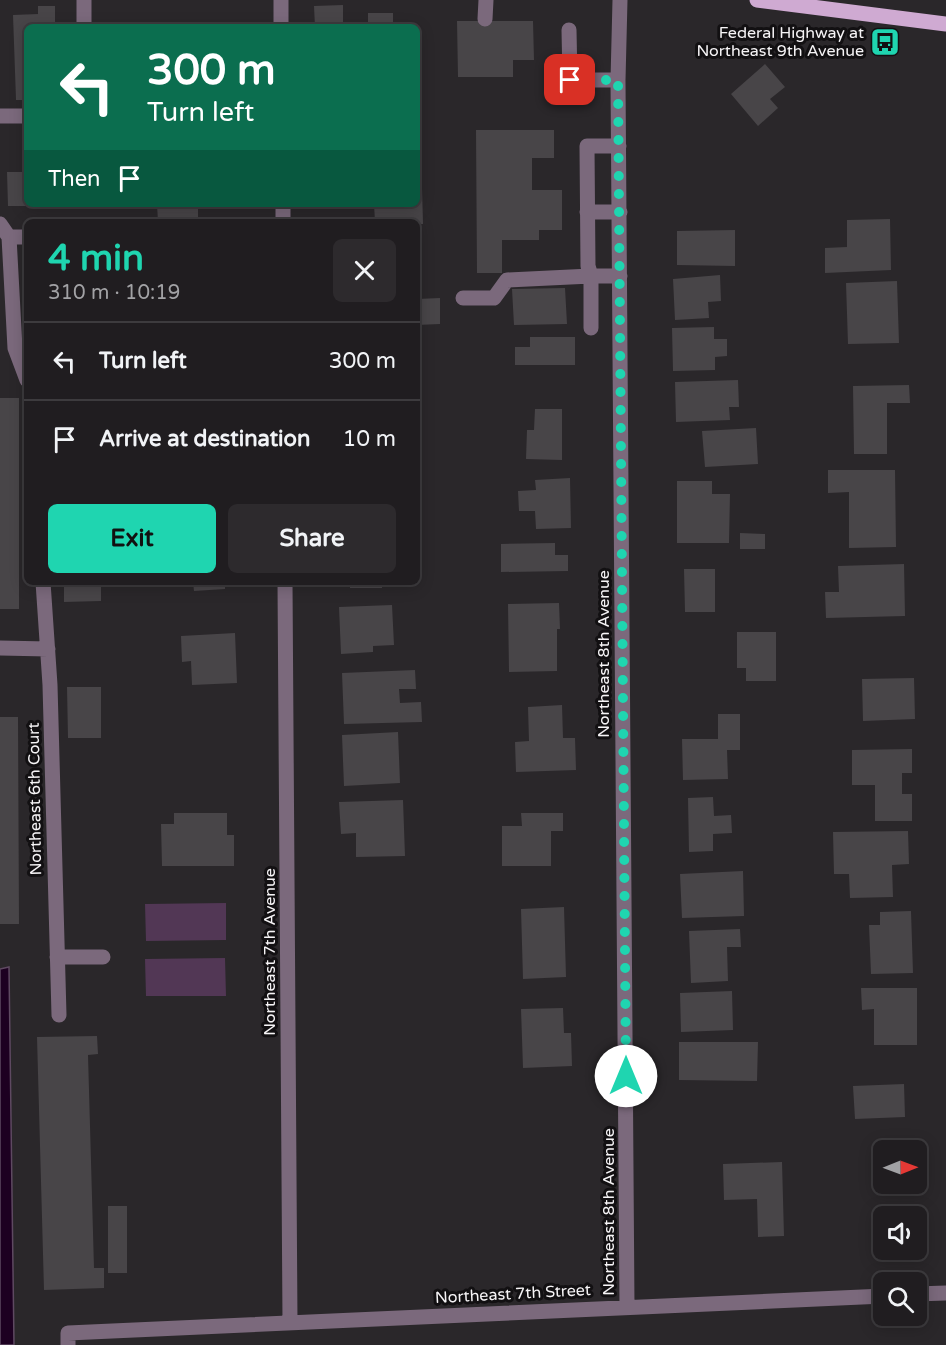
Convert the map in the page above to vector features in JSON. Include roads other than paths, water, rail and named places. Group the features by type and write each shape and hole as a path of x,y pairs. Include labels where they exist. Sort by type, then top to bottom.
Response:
{"main road":[{"path":"757,0 946,24"}],"street":[{"path":"84,0 84,24"},
{"path":"281,0 281,24"},
{"path":"485,19 486,0"},
{"name":"Northeast 8th Avenue","path":"620,0 618,80 627,1307"},
{"path":"570,30 570,80 618,80"},
{"path":"0,116 24,116"},
{"path":"591,328 587,146 620,146"},
{"path":"587,212 620,212"},
{"path":"0,224 9,237 7,304 15,348 24,372"},
{"path":"9,237 24,237"},
{"path":"463,298 494,298 507,280 620,276"},
{"name":"Northeast 6th Court","path":"43,585 48,650 59,1015"},
{"name":"Northeast 7th Avenue","path":"285,585 290,1322"},
{"path":"0,648 48,650"},
{"path":"57,957 103,957"},
{"path":"927,1294 946,1293"},
{"name":"Northeast 7th Street","path":"68,1345 68,1333 873,1296"}],"place":[{"name":"Federal Highway at Northeast 9th Avenue","path":"885,42"}]}
